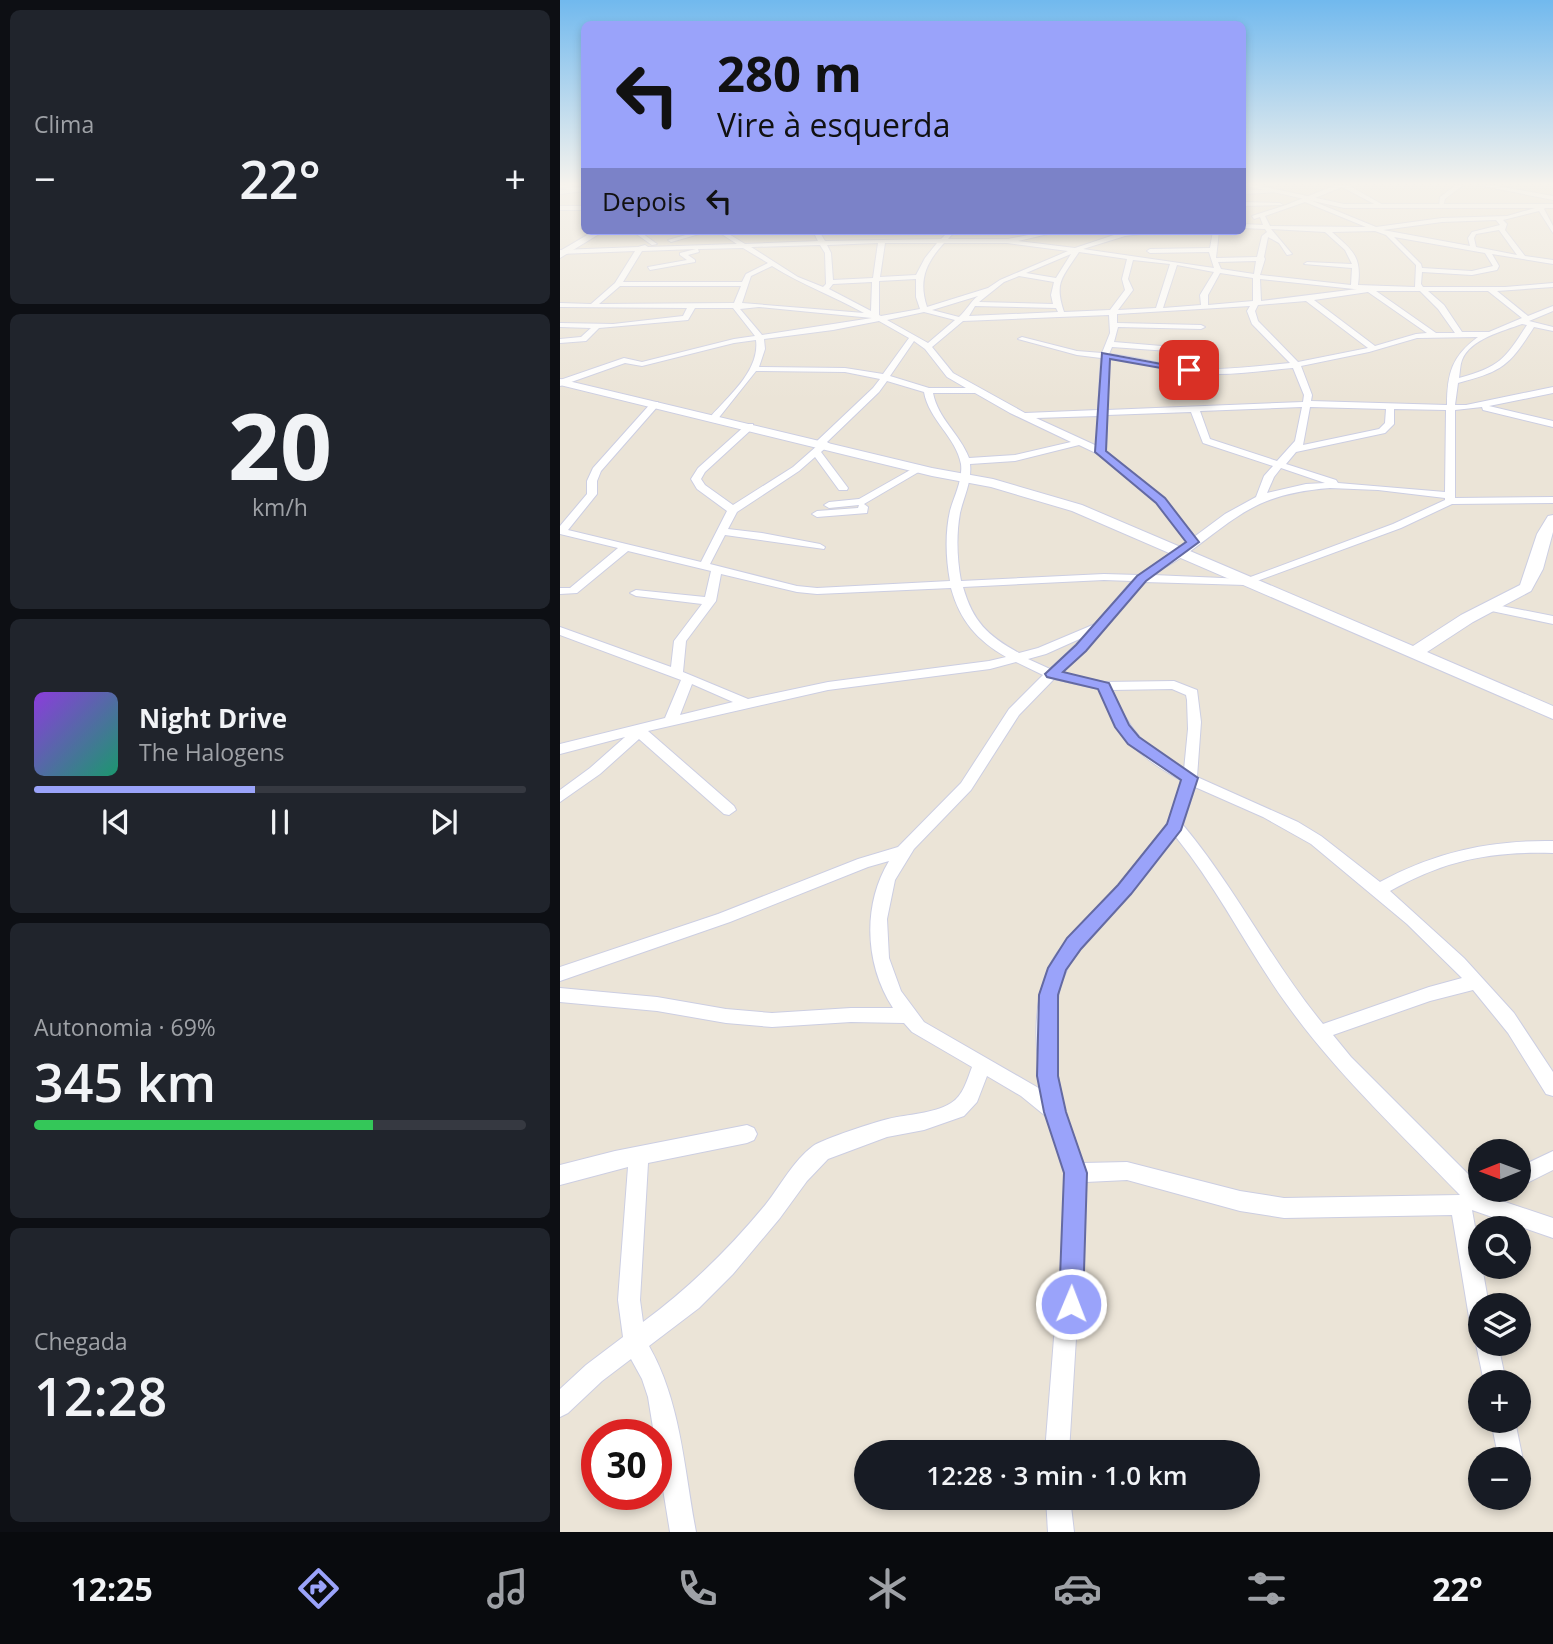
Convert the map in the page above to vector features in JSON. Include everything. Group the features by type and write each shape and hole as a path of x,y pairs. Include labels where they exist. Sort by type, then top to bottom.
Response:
{"street":[{"path":"592,306 618,284 635,256"},
{"path":"650,268 693,261 686,256"},
{"path":"761,256 913,337 928,347 950,375 1025,416 1101,452 1160,501 1193,542"},
{"path":"828,256 831,282"},
{"path":"877,317 876,278 881,256"},
{"path":"924,310 918,296 918,277 929,256"},
{"path":"928,347 968,313 972,304 990,289 1015,273 1060,256"},
{"path":"1064,314 1057,306 1054,291 1070,256"},
{"path":"1115,256 1256,277 1372,290 1434,335"},
{"path":"1146,260 1150,256"},
{"path":"1213,256 1218,270"},
{"path":"1352,256 1358,270 1354,287"},
{"path":"1410,256 1419,265 1417,281 1420,289 1441,306 1459,334"},
{"path":"1418,270 1479,273 1495,269 1490,256"},
{"path":"1514,256 1553,262"},
{"path":"1101,452 1105,355 1114,324 1113,311 1129,290 1125,279 1130,258"},
{"path":"1214,260 1262,259 1256,277 1258,299 1251,311 1255,322 1296,365 1308,395 1302,435 1295,449 1264,483 1261,499"},
{"path":"1159,310 1174,263"},
{"path":"715,418 755,369 763,351 760,338 752,326 737,312 743,284 748,275 772,264"},
{"path":"1307,264 1356,266"},
{"path":"1205,307 1203,295 1218,270"},
{"path":"1015,273 1058,280"},
{"path":"1449,273 1457,289"},
{"path":"824,290 831,282 918,277"},
{"path":"618,284 743,284"},
{"path":"924,310 958,319 1255,304 1372,290 1551,287"},
{"path":"561,382 621,361 642,363 698,348 833,328 877,317 924,310 990,289"},
{"path":"1490,289 1526,321 1553,329"},
{"path":"1308,299 1373,348"},
{"path":"972,304 1057,306"},
{"path":"560,305 739,306 877,317"},
{"path":"560,325 597,326 685,318 692,307"},
{"path":"1450,498 1453,408 1451,395 1458,360 1464,351 1490,334 1553,308"},
{"path":"1455,381 1490,372 1507,362 1526,321"},
{"path":"1114,324 1201,327"},
{"path":"560,341 583,339 597,326"},
{"path":"1022,339 1068,351 1197,372 1231,372 1296,365 1373,348 1406,337 1490,334"},
{"path":"671,721 682,674 680,641 710,601 711,567 722,532 733,510 796,469 820,447 876,390 913,337"},
{"path":"1110,344 1197,351"},
{"path":"755,369 845,370 884,377 928,391 977,390"},
{"path":"561,382 750,426 820,447 993,483 1077,508 1553,713"},
{"path":"1025,416 1308,404 1482,407 1553,390"},
{"path":"928,391 934,412 953,438 965,461 964,478 954,517 951,568 971,623 977,630 1020,658 1052,674 1104,686 1174,685 1192,693 1194,738 1190,778 1175,826 1125,890 1074,943 1057,968 1048,995 1048,1076 1055,1112 1076,1173 1071,1304 1065,1338 1058,1440"},
{"path":"655,404 596,470 592,481 592,494 561,531 797,589 817,591 1104,577 1247,582 1397,526 1450,498"},
{"path":"1295,449 1382,431 1389,424 1390,407"},
{"path":"1482,407 1553,424"},
{"path":"1195,409 1206,441 1277,466 1353,486 1450,498 1553,500"},
{"path":"733,510 701,487 696,479 701,470 750,426"},
{"path":"965,461 1015,458 1081,442"},
{"path":"820,447 844,488"},
{"path":"829,505 861,502 919,468"},
{"path":"1055,1112 1009,1077 982,1065 918,1027 906,1016 883,971 878,943 881,901 888,878 901,852 959,795 1016,710 1142,578 1180,553 1226,515 1261,499 1294,490 1353,486"},
{"path":"817,514 863,511 861,502"},
{"path":"1416,652 1459,621 1513,597 1527,587 1543,546 1546,528 1553,519"},
{"path":"722,532 820,547"},
{"path":"560,591 573,591 626,546"},
{"path":"636,593 710,601"},
{"path":"1486,607 1553,620"},
{"path":"560,749 745,703 828,686 990,665 1042,651 1100,625"},
{"path":"560,631 605,644 682,674 745,703"},
{"path":"1104,686 1123,727 1134,740 1190,778 1291,824 1314,839 1430,935 1501,1010 1553,1088"},
{"path":"560,810 565,794 642,730"},
{"path":"642,730 729,810"},
{"path":"1175,826 1200,856 1294,1001 1318,1033 1468,1189"},
{"path":"1378,890 1431,863 1484,848 1553,847"},
{"path":"560,974 724,918 863,863 901,852"},
{"path":"1318,1033 1429,993 1476,982"},
{"path":"560,995 657,1004 726,1016 772,1020 851,1015 906,1016"},
{"path":"560,1405 594,1373 691,1300 725,1266 800,1174 821,1153 887,1128 924,1121 957,1110 970,1096 982,1065"},
{"path":"560,1175 747,1134"},
{"path":"639,1156 629,1300 635,1344 652,1374 660,1397 683,1532"},
{"path":"1531,1171 1553,1160"},
{"path":"1076,1173 1127,1171 1240,1201 1284,1208 1468,1198"},
{"path":"1477,1202 1479,1293"},
{"path":"1482,1202 1493,1211 1553,1228"},
{"path":"1059,1510 1061,1532"}],"route":[{"path":"1071,1304 1076,1173 1055,1112 1048,1076 1048,995 1057,968 1074,943 1125,890 1175,826 1190,778 1165,764 1134,740 1123,727 1104,686 1052,674 1081,648 1142,578 1193,542 1142,483 1101,452 1105,355 1189,370"}]}
